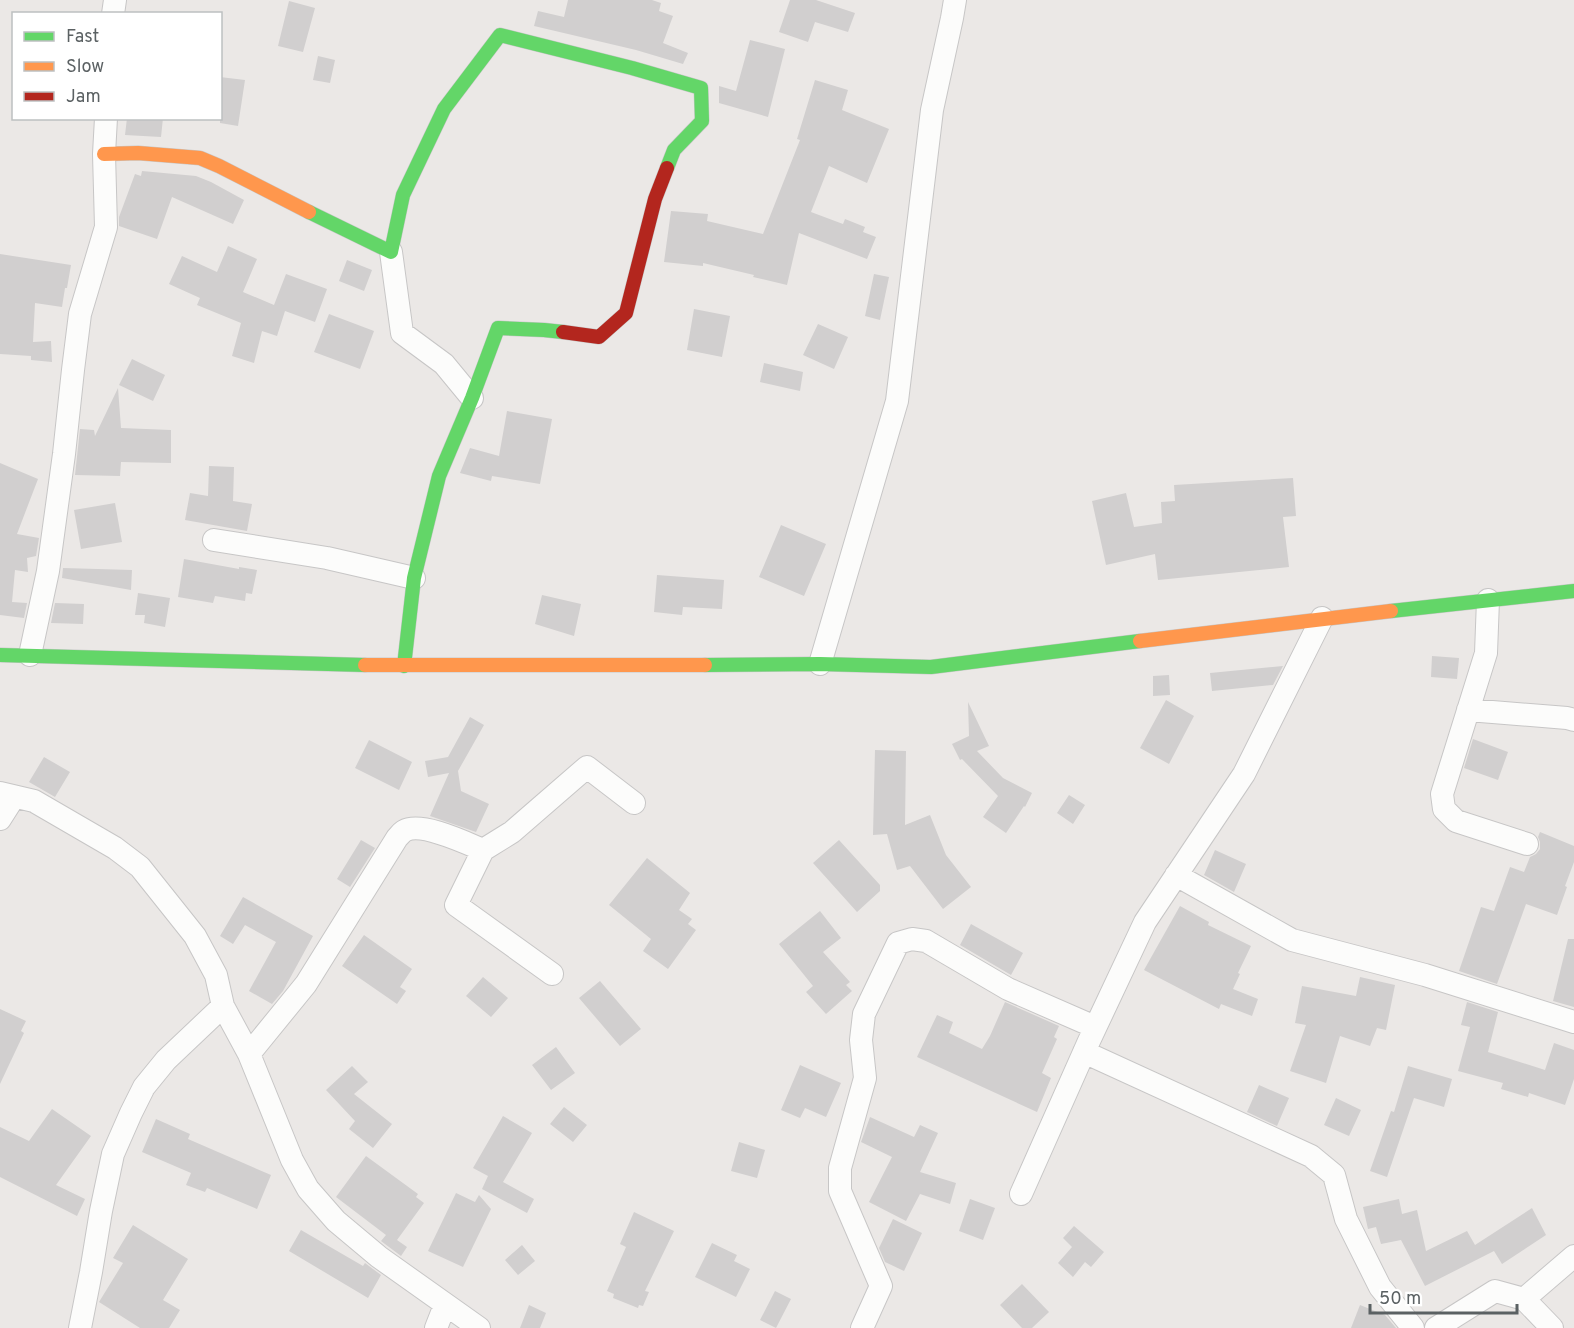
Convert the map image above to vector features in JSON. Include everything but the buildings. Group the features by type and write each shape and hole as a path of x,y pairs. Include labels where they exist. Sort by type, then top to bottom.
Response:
{"main road":[{"path":"104,154 138,153 200,158 391,252 403,195 444,109 500,35 701,88 702,121 674,150 655,199 626,313 599,337 544,330 498,328 439,476 414,578 404,666"},
{"path":"0,655 404,666 820,664 931,667 1322,618 1574,591"}],"street":[{"path":"820,664 897,401 932,110 955,0"},
{"path":"30,655 48,571 80,314 106,227 104,154 106,120"},
{"path":"391,252 402,333 444,364 472,398"},
{"path":"214,540 327,558 414,578"},
{"path":"1488,600 1486,653 1442,794 1444,809 1456,821 1527,844"},
{"path":"1021,1194 1095,1027 1145,922 1244,774 1322,618"},
{"path":"1468,710 1574,720"},
{"path":"552,974 456,905 483,850 512,832 587,767 634,803"},
{"path":"0,819 7,795 34,801 116,848 140,867 195,936 216,975 223,1006 249,1054 292,1160 308,1189 336,1221 370,1250 479,1328"},
{"path":"249,1054 306,984 397,838 406,830 420,829 441,833 483,850"},
{"path":"1176,875 1292,940 1425,975 1574,1022"},
{"path":"862,1328 881,1286 840,1191 840,1168 865,1078 861,1040 864,1014 898,943 912,939 926,941 1008,989 1095,1027"},
{"path":"80,1328 113,1154 131,1113 144,1088 166,1060 223,1006"},
{"path":"1084,1052 1311,1156 1334,1175 1346,1219 1380,1287 1413,1328"},
{"path":"1524,1299 1574,1256"},
{"path":"1436,1328 1495,1292 1524,1299 1552,1328"},
{"path":"436,1328 445,1305"}],"traffic: fast":[{"path":"309,212 391,252 403,195 444,109 500,35 701,88 702,121 674,150 667,168"},
{"path":"404,666 414,578 439,476 498,328 563,332"},
{"path":"1391,611 1574,591"},
{"path":"705,665 820,664 931,667 1140,641"},
{"path":"0,655 365,665"}],"traffic: slow":[{"path":"104,154 138,153 200,158 309,212"},
{"path":"1140,641 1391,611"},
{"path":"365,665 705,665"}],"traffic: jam":[{"path":"563,332 599,337 626,313 655,199 667,168"}]}
